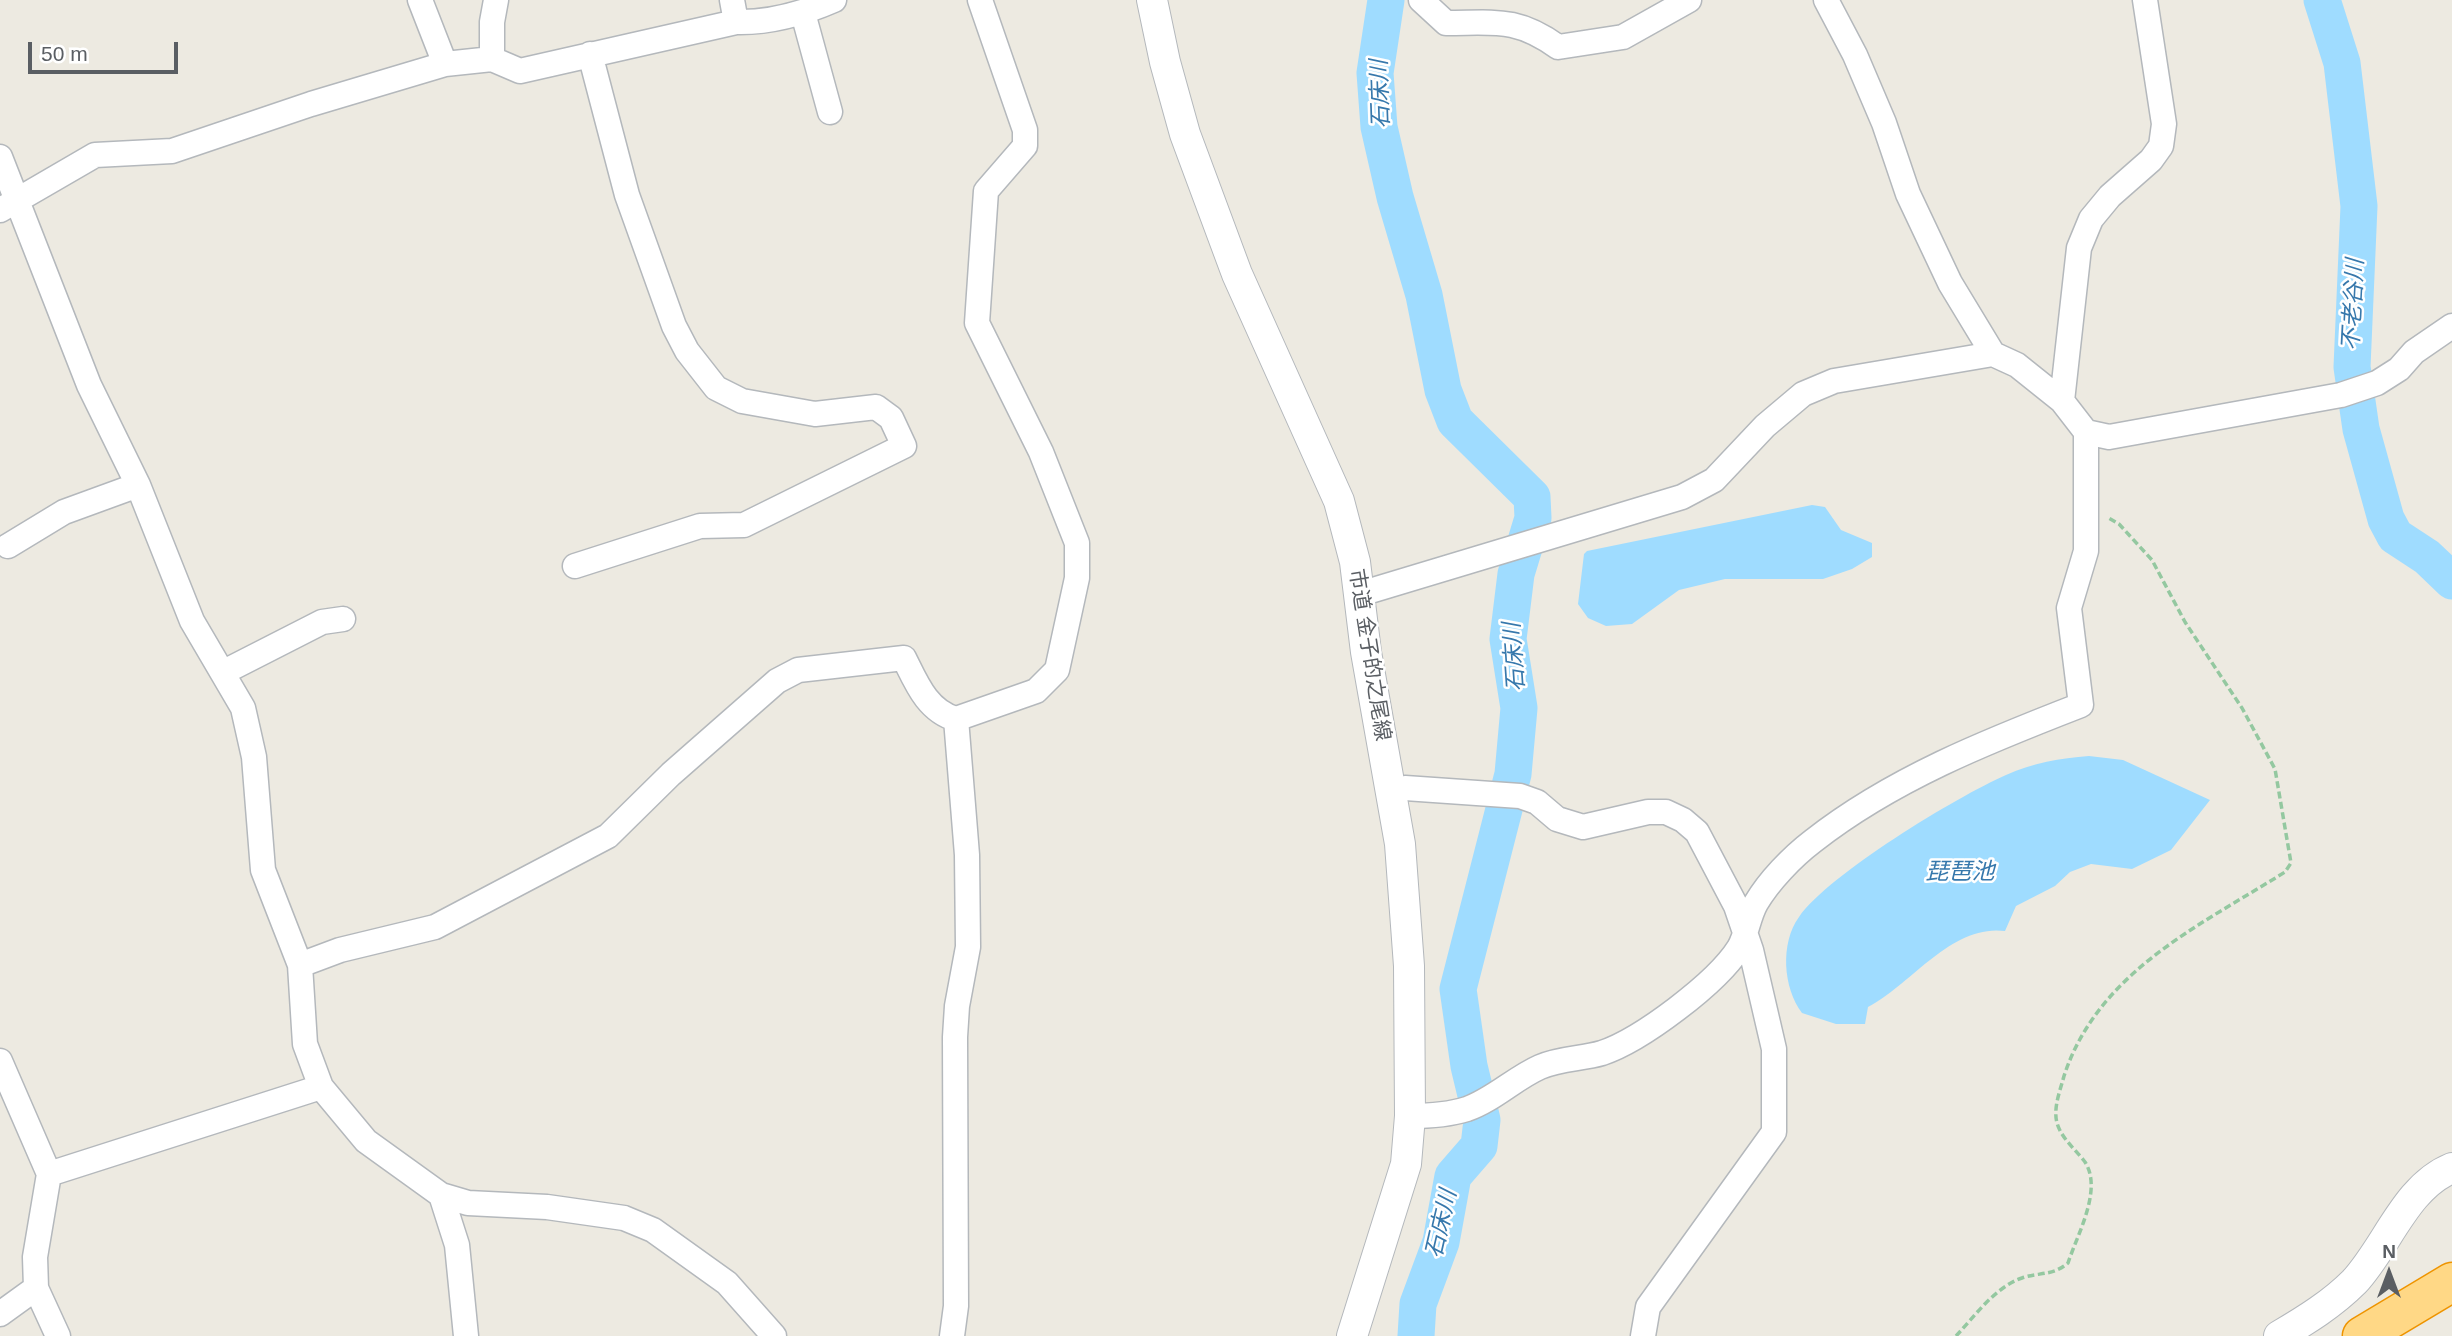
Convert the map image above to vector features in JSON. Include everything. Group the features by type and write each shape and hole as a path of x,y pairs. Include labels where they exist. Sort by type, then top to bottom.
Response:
{"highway":[{"path":"2362,1336 2452,1282"}],"street":[{"path":"420,0 444,64"},
{"path":"492,59 492,22 496,0"},
{"path":"9,204 95,155 172,151 311,104 444,64 492,59 520,71 590,54 734,11 759,22 803,13 834,0"},
{"path":"300,965 340,950 435,927 608,836 762,691 798,670 904,658 920,692 945,716 956,719 1036,691 1057,670 1077,578 1077,543 1041,452 977,323 986,191 1025,146 1025,130 980,0"},
{"name":"市道 金子的之尾線","path":"1152,0 1185,134 1237,274 1339,501 1355,562 1366,652 1400,844 1409,965 1410,1116 1406,1164 1352,1336"},
{"path":"1421,0 1446,23 1503,23 1532,29 1558,47 1589,45 1623,37 1689,0"},
{"path":"1826,0 1855,55 1884,123 1908,194 1944,272 1993,354"},
{"path":"2062,401 2083,238 2091,219 2110,196 2151,160 2161,146 2164,124 2145,0"},
{"path":"803,13 830,112"},
{"path":"575,566 700,526 744,525 904,446 891,418 876,407 815,414 742,401 716,388 687,351 674,326 627,195 590,54"},
{"path":"0,157 9,204 89,385 138,485 192,621 243,708 251,732 263,870 300,965 305,1044 321,1087 366,1142 441,1195 468,1203 547,1207 624,1218 653,1230 727,1283 774,1336"},
{"path":"2087,432 2109,437 2342,395 2377,383 2399,369 2414,352 2452,326"},
{"path":"1360,594 1682,496 1714,480 1765,426 1803,394 1834,381 1993,354 2017,365 2062,401 2087,432 2086,551 2069,608 2081,705 1994,738 1908,780 1812,841 1762,895 1739,948 1709,980 1672,1012 1621,1044 1600,1054 1544,1065 1512,1080 1480,1103 1442,1115 1410,1116"},
{"path":"8,546 64,512 138,485"},
{"path":"223,672 322,622 343,619"},
{"path":"952,1336 956,1306 955,1037 957,1006 968,947 967,855 956,719"},
{"path":"1405,788 1520,796 1537,802 1558,819 1583,827 1648,812 1666,812 1683,820 1697,832 1736,906 1745,931 1774,1049 1774,1132 1648,1307 1643,1336"},
{"path":"0,1061 49,1174 35,1256 36,1288 58,1336"},
{"path":"49,1174 321,1087"},
{"path":"2280,1336 2324,1309 2355,1281 2420,1190 2452,1168"},
{"path":"441,1195 457,1245 466,1336"},
{"path":"0,1314 36,1288"}],"path":[{"path":"1956,1336 2002,1287 2022,1277 2057,1272 2068,1263 2093,1180 2086,1164 2057,1124 2056,1105 2072,1053 2092,1018 2159,949 2285,872 2291,863 2275,769 2242,708 2185,622 2152,560 2119,524 2088,505"}],"water":[{"path":"1812,505 1825,507 1841,530 1872,543 1872,557 1852,569 1823,579 1725,579 1679,590 1632,624 1606,626 1588,618 1578,604 1584,554 1587,551"},
{"name":"琵琶池","path":"2089,756 2123,760 2210,800 2171,850 2132,869 2091,864 2070,872 2055,886 2016,906 2005,931 1985,931 1967,937 1932,958 1868,1007 1865,1024 1836,1024 1802,1013 1791,991 1786,965 1787,952 1793,928 1814,899 1864,859 1957,800 2036,764"}],"waterway":[{"name":"石床川","path":"1386,0 1375,73 1379,127 1395,197 1424,295 1443,390 1455,421 1532,497 1533,518 1516,574 1508,639 1519,708 1513,774 1458,989 1469,1066 1482,1120 1479,1146 1453,1176 1441,1242 1418,1304 1416,1336"},
{"name":"不老谷川","path":"2322,0 2342,63 2359,206 2352,367 2361,429 2386,519 2395,536 2427,557 2452,581"}]}
